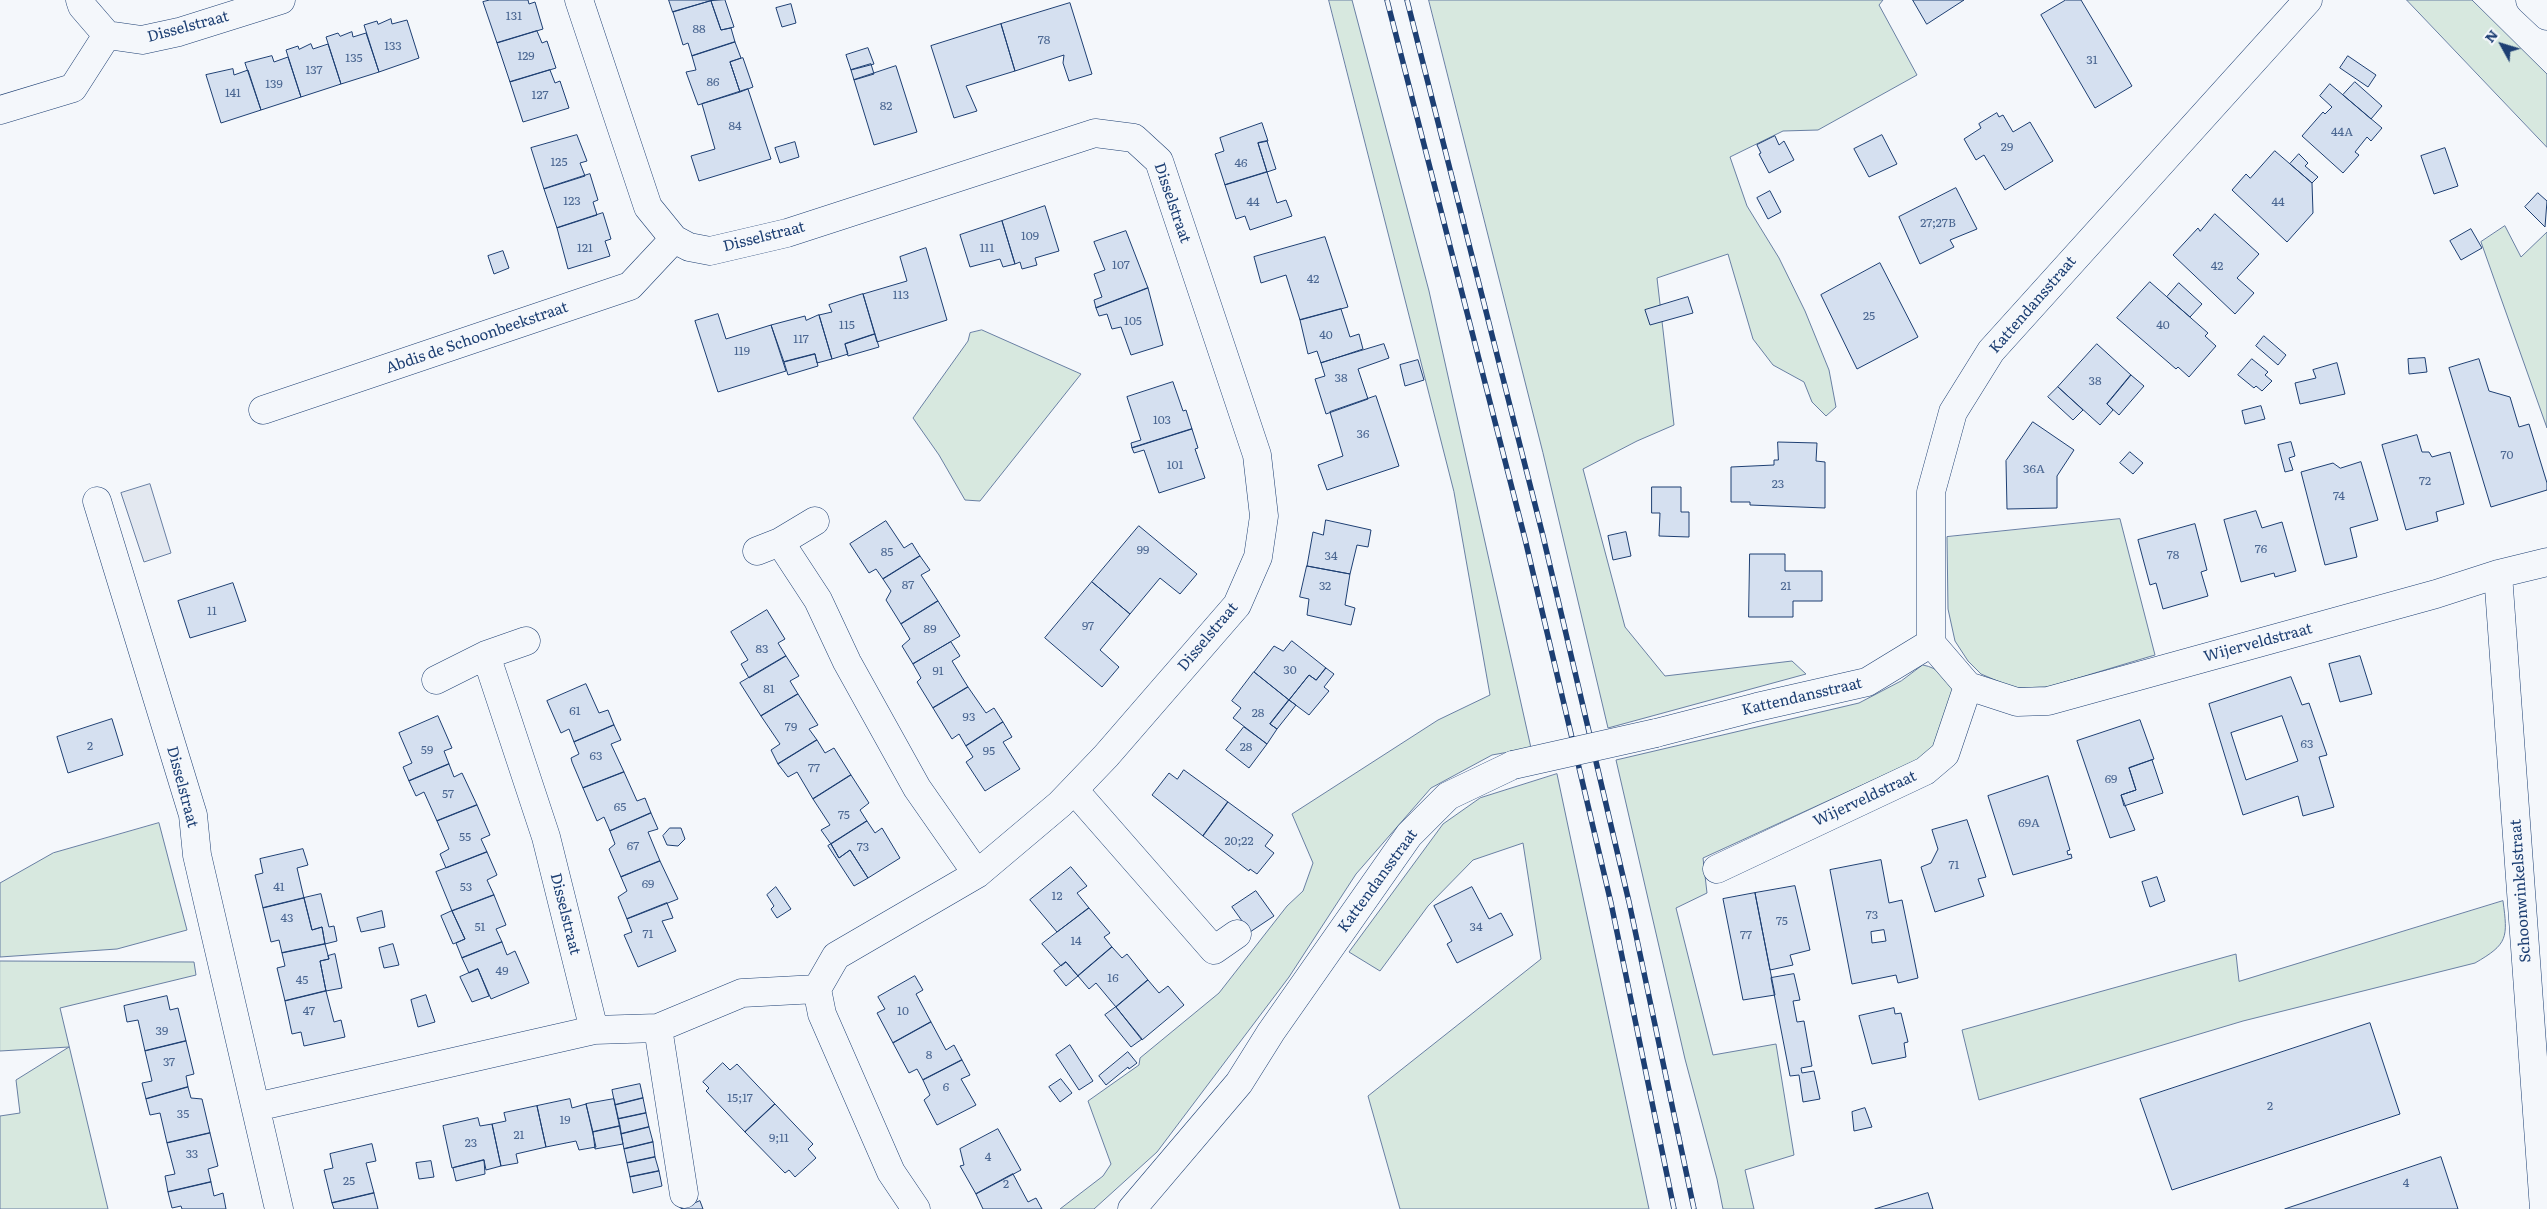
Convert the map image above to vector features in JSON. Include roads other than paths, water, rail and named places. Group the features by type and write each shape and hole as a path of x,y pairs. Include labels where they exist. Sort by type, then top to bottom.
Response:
{"main road":[{"path":"0,110 73,88 107,35 82,6 80,0"},
{"name":"Disselstraat","path":"107,35 142,40 179,32 281,0"},
{"name":"Disselstraat","path":"579,0 648,207 674,239 689,247 710,251 787,233 1094,133 1134,138 1159,161 1217,342 1257,455 1264,516 1258,557 1237,605 1106,756 1060,804 977,874 836,956 818,989"},
{"name":"Kattendansstraat","path":"1132,1209 1239,1083 1271,1032 1409,835 1448,796 1513,766 1867,682 1931,643 1931,492 1953,412 1991,350 2308,0"},
{"path":"2530,0 2547,16"},
{"name":"Abdis de Schoonbeekstraat","path":"262,410 630,286 674,239"},
{"name":"Disselstraat","path":"97,501 193,815 196,855 279,1209"},
{"path":"815,520 768,546 818,600 847,662 917,788 977,874"},
{"name":"Wijerveldstraat","path":"1717,868 1925,771 1945,754 1968,686 2017,702 2048,701 2436,594 2498,574 2547,562"},
{"name":"Schoonwinkelstraat","path":"2498,574 2544,1209"},
{"path":"436,680 486,655 526,641"},
{"path":"1931,643 1968,686"},
{"name":"Disselstraat","path":"486,655 546,837 594,1030"},
{"path":"1074,790 1214,950 1237,934"},
{"path":"256,1107 594,1030 658,1028 742,992 818,989 822,1014 891,1172 916,1209"},
{"path":"658,1028 684,1194"}],"railway":[{"path":"1387,0 1525,539 1611,903 1674,1209"},
{"path":"1407,0 1543,536 1629,902 1694,1209"}]}
